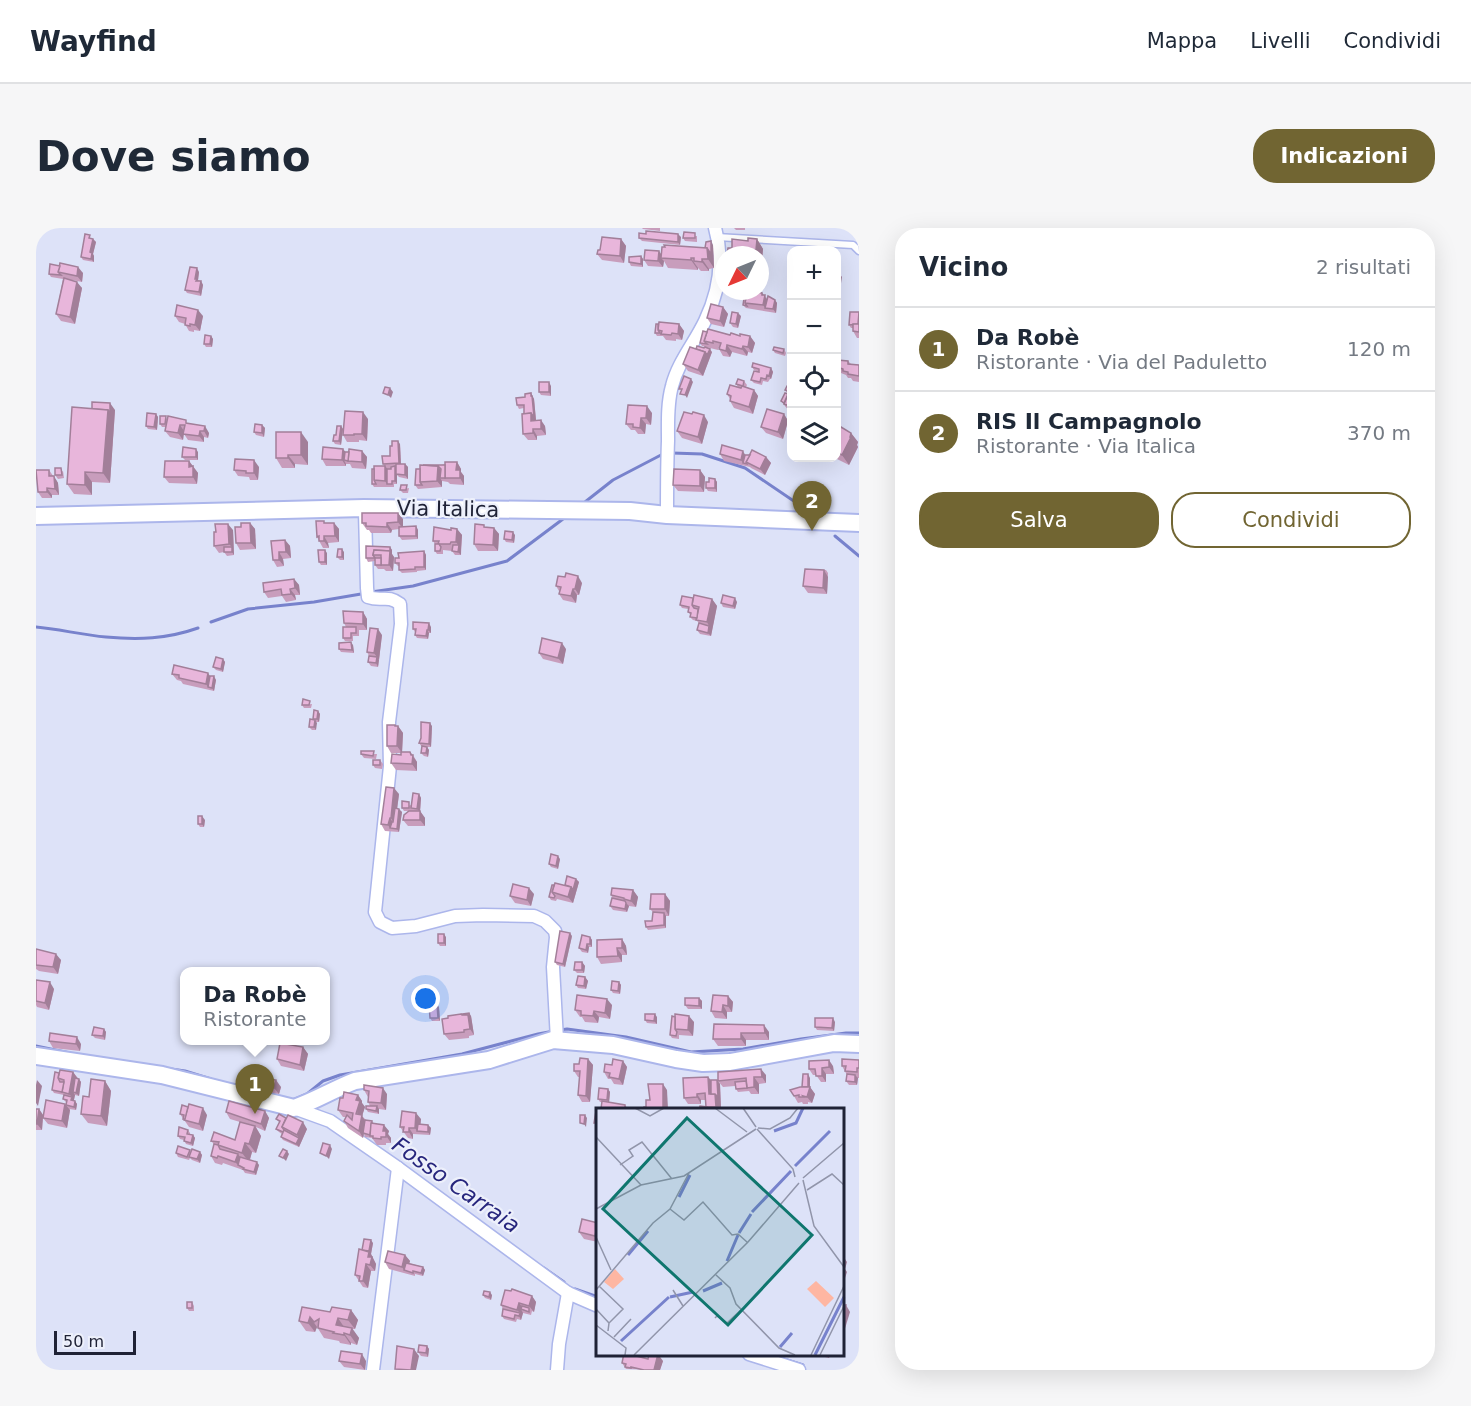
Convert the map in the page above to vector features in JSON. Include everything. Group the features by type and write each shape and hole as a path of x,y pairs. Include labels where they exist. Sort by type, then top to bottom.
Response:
{"street":[{"path":"667,515 669,405 672,387 677,368 705,321 718,283 720,267 716,233"},
{"path":"294,1108 355,1081 489,1060 553,1040 557,1034 553,967 556,937 555,931 545,921 534,916 455,916 416,926 392,928 380,922 375,912 390,766 389,722 401,624 400,604 393,598 373,598 368,592 364,508"},
{"name":"Via Italica","path":"36,516 364,508 618,511 859,524"},
{"path":"557,1034 676,1059 703,1062 730,1062 834,1043 859,1044"},
{"path":"36,1056 162,1076 294,1108 330,1121 568,1293 596,1305"},
{"path":"373,1370 398,1168"},
{"path":"557,1370 568,1293"},
{"path":"754,1355 799,1370"}],"lane":[{"path":"716,233 853,245 859,251"}],"building":[{"path":"646,231 678,234 678,242 639,238 639,233 646,234"},
{"path":"684,232 695,233 695,238 683,238"},
{"path":"85,234 90,235 89,238 93,239 91,259 81,257"},
{"path":"602,237 621,239 620,256 597,254"},
{"path":"748,238 757,239 756,246 732,246 732,239 748,241"},
{"path":"711,241 711,254 705,248 706,242"},
{"path":"664,245 707,248 708,259 702,259 702,262 694,261 694,258 691,260 661,258"},
{"path":"645,250 659,251 658,261 644,260"},
{"path":"641,256 641,264 629,262 629,257"},
{"path":"60,263 78,267 77,276 58,272"},
{"path":"50,264 60,266 58,272 61,275 49,274"},
{"path":"190,267 197,268 195,279 201,281 199,292 185,290"},
{"path":"64,278 77,282 70,317 56,314"},
{"path":"769,297 775,300 773,309 765,308"},
{"path":"746,300 764,300 763,305 745,303"},
{"path":"711,304 723,307 720,321 707,318"},
{"path":"177,305 198,310 195,325 185,325 186,318 175,316"},
{"path":"732,312 738,313 736,324 730,323"},
{"path":"850,312 859,312 858,324 849,325"},
{"path":"659,322 679,324 678,334 661,334 662,331 658,330"},
{"path":"656,324 658,324 660,333 655,333"},
{"path":"853,324 859,324 859,332 853,331"},
{"path":"708,329 730,335 731,333 750,336 748,347 743,346 742,349 727,345 726,351 719,349 721,343 704,341"},
{"path":"703,331 707,332 704,341 707,344 700,343"},
{"path":"205,335 211,336 210,344 204,344"},
{"path":"697,346 710,349 707,355 696,349"},
{"path":"690,347 705,352 698,370 683,364"},
{"path":"774,347 784,349 783,353 773,350"},
{"path":"841,360 859,365 859,376 848,374 843,369"},
{"path":"753,363 771,368 766,379 761,378 760,382 751,380 754,371 759,372 759,369 752,367"},
{"path":"684,376 691,379 685,395 680,394 682,389 679,389"},
{"path":"738,379 744,381 743,386 736,384"},
{"path":"539,382 549,382 549,392 539,392"},
{"path":"730,385 754,390 749,407 730,401 731,396 727,394"},
{"path":"385,387 390,388 388,395 383,393"},
{"path":"531,393 534,417 531,413 524,414 524,405 517,405 516,398 525,397 525,394"},
{"path":"785,393 787,394 784,403 781,401"},
{"path":"92,402 110,403 110,413 108,410 92,409"},
{"path":"628,405 647,406 646,418 641,418 640,428 633,427 633,424 626,424"},
{"path":"72,407 108,410 103,473 85,472 85,485 67,484"},
{"path":"767,409 784,414 778,432 761,427"},
{"path":"345,411 363,412 362,434 343,435"},
{"path":"684,412 704,415 698,437 677,431"},
{"path":"147,413 156,414 154,427 146,426"},
{"path":"531,413 531,421 541,420 541,429 533,429 533,433 523,434 522,414"},
{"path":"160,416 166,416 165,424 160,424"},
{"path":"168,416 186,420 186,423 205,426 204,431 200,431 199,436 183,434 185,425 180,425 178,433 165,431"},
{"path":"255,424 262,425 262,433 254,432"},
{"path":"337,426 341,426 339,441 333,441 336,435"},
{"path":"841,427 851,433 841,454"},
{"path":"276,432 301,432 301,455 276,458"},
{"path":"392,441 398,441 399,463 383,464 382,456 390,456"},
{"path":"722,445 743,451 741,460 720,454"},
{"path":"183,447 196,449 196,457 182,457"},
{"path":"323,447 343,449 342,460 322,459"},
{"path":"349,449 362,451 362,462 348,461"},
{"path":"752,450 766,457 760,469 746,462"},
{"path":"345,452 349,452 348,461 344,460"},
{"path":"745,455 750,455 747,464 743,463"},
{"path":"235,459 254,460 254,473 234,470"},
{"path":"165,461 189,461 189,467 193,466 193,477 164,477"},
{"path":"445,462 457,462 456,470 460,470 460,478 445,478"},
{"path":"396,464 405,464 405,475 396,474"},
{"path":"420,465 438,466 437,481 420,482"},
{"path":"423,465 445,465 445,478 440,478 441,469 438,466"},
{"path":"374,466 385,466 385,481 374,480"},
{"path":"395,466 395,481 387,484 387,469"},
{"path":"55,468 61,468 62,475 55,475"},
{"path":"372,469 374,469 376,484 372,484"},
{"path":"416,469 420,469 422,485 415,485"},
{"path":"674,469 700,470 700,486 673,485"},
{"path":"36,470 49,470 49,476 54,476 55,489 47,488 47,492 38,492"},
{"path":"709,478 715,479 715,488 706,488"},
{"path":"401,485 407,485 406,490 400,490"},
{"path":"362,513 398,513 398,522 387,523 387,527 366,526 366,523 362,523"},
{"path":"316,521 334,523 335,536 324,536 324,541 319,541"},
{"path":"241,523 250,523 251,543 236,543 235,527 241,527"},
{"path":"215,524 228,524 229,544 214,546"},
{"path":"475,524 494,528 493,545 474,544"},
{"path":"416,526 416,536 399,536 399,527"},
{"path":"434,527 457,529 456,542 438,544 439,541 433,541"},
{"path":"505,531 513,532 512,540 504,539"},
{"path":"285,540 286,552 279,552 279,560 273,560 271,541"},
{"path":"435,544 439,544 440,551 435,551"},
{"path":"453,545 459,545 458,552 452,551"},
{"path":"366,546 390,547 390,551 374,550 375,558 366,558"},
{"path":"224,547 232,547 232,552 224,552"},
{"path":"338,549 342,549 342,557 337,557"},
{"path":"318,550 325,550 325,562 319,562"},
{"path":"374,550 390,551 389,565 381,565 381,555 373,555"},
{"path":"424,551 424,567 399,570 399,563 395,563 395,558 399,558 398,553"},
{"path":"375,558 381,558 381,565 375,565"},
{"path":"805,569 824,570 823,588 803,586"},
{"path":"566,573 578,576 571,596 559,594 561,587 556,586 558,576 565,577"},
{"path":"294,579 295,588 290,589 291,594 282,595 281,589 264,592 263,583"},
{"path":"694,595 712,599 707,622 696,620 699,607 692,605"},
{"path":"723,595 735,598 733,606 721,603"},
{"path":"682,596 693,598 692,605 698,609 697,618 690,617 689,607 680,605"},
{"path":"343,611 363,612 363,624 344,623"},
{"path":"413,622 429,623 426,636 415,635 416,629 413,629"},
{"path":"699,623 709,626 708,633 697,630"},
{"path":"343,627 356,627 356,633 351,633 351,638 343,638"},
{"path":"370,628 378,629 374,653 367,652"},
{"path":"542,638 562,643 558,658 539,653"},
{"path":"351,642 352,650 339,649 339,643"},
{"path":"369,656 377,657 376,663 368,662"},
{"path":"216,657 223,659 221,669 213,667"},
{"path":"174,665 208,673 206,684 179,678 179,675 172,674"},
{"path":"210,676 214,676 212,688 208,687"},
{"path":"303,699 310,701 309,705 302,705"},
{"path":"314,710 318,711 317,719 313,719"},
{"path":"310,719 315,720 314,727 309,727"},
{"path":"421,722 430,723 429,744 419,743"},
{"path":"387,725 398,726 397,746 387,746"},
{"path":"422,746 427,747 426,753 421,753"},
{"path":"361,751 374,751 373,756 361,754"},
{"path":"401,752 410,752 413,755 412,764 391,763 392,754 401,755"},
{"path":"373,760 380,760 380,765 373,765"},
{"path":"386,787 394,788 391,818 388,825 381,824"},
{"path":"413,793 419,794 417,809 411,808"},
{"path":"402,801 409,802 409,808 402,808"},
{"path":"395,808 399,809 397,829 390,828"},
{"path":"409,811 420,811 420,820 403,820 404,815"},
{"path":"198,816 202,816 202,824 198,824"},
{"path":"551,854 558,856 556,866 549,864"},
{"path":"567,876 576,879 573,890 565,885"},
{"path":"555,883 571,887 568,897 552,892"},
{"path":"513,884 529,888 527,900 510,896"},
{"path":"552,885 554,885 552,892 554,898 549,897"},
{"path":"612,888 633,890 631,901 611,895"},
{"path":"651,894 665,894 665,909 650,909"},
{"path":"612,898 625,901 625,909 610,906"},
{"path":"653,912 664,913 664,925 646,927 645,921 652,921"},
{"path":"560,931 570,933 563,964 555,962"},
{"path":"438,934 444,934 444,943 438,943"},
{"path":"582,935 590,937 590,944 587,944 586,950 579,948"},
{"path":"622,939 622,948 617,948 618,956 597,957 597,940"},
{"path":"36,949 56,954 53,967 36,965"},
{"path":"575,962 582,962 582,970 574,970"},
{"path":"578,976 585,977 584,986 576,985"},
{"path":"36,980 50,982 45,1003 36,1001"},
{"path":"612,981 619,982 618,991 611,990"},
{"path":"577,995 607,999 605,1013 594,1011 593,1016 581,1015 581,1011 575,1010"},
{"path":"713,995 728,996 728,1006 723,1005 722,1012 711,1011"},
{"path":"685,998 699,998 699,1006 685,1005"},
{"path":"429,1004 437,1004 438,1018 430,1018"},
{"path":"461,1014 468,1015 470,1029 464,1032 444,1034 442,1019"},
{"path":"645,1014 655,1014 654,1021 645,1020"},
{"path":"675,1014 689,1016 688,1030 675,1029"},
{"path":"672,1016 675,1017 676,1036 670,1035"},
{"path":"815,1018 833,1018 832,1028 815,1027"},
{"path":"714,1024 764,1025 765,1033 741,1033 741,1039 713,1039"},
{"path":"94,1027 104,1029 103,1036 92,1035"},
{"path":"50,1033 77,1037 76,1044 49,1041"},
{"path":"280,1045 303,1047 300,1065 277,1059"},
{"path":"580,1058 588,1059 586,1096 578,1095 580,1071 574,1071 574,1064 579,1064"},
{"path":"613,1059 623,1061 619,1079 609,1077 610,1073 604,1072 605,1064 612,1065"},
{"path":"842,1059 859,1060 857,1072 845,1071 846,1066 842,1066"},
{"path":"829,1060 829,1067 822,1068 822,1076 816,1076 815,1069 809,1069 809,1061"},
{"path":"761,1069 762,1077 754,1077 754,1087 747,1088 746,1078 718,1081 718,1072"},
{"path":"60,1070 73,1072 69,1094 62,1092 64,1080 58,1078"},
{"path":"55,1072 59,1073 60,1082 64,1082 62,1092 52,1090"},
{"path":"803,1074 808,1074 808,1087 802,1087"},
{"path":"847,1074 855,1075 855,1082 846,1081"},
{"path":"245,1075 276,1080 274,1088 247,1083 247,1080 244,1080"},
{"path":"708,1077 709,1094 715,1094 716,1107 706,1107 705,1093 697,1094 697,1097 684,1098 683,1078"},
{"path":"75,1078 79,1079 76,1093 73,1092"},
{"path":"91,1079 105,1081 101,1116 81,1114 83,1096 89,1097"},
{"path":"711,1080 717,1080 718,1097 711,1094"},
{"path":"746,1081 747,1088 736,1089 735,1082"},
{"path":"648,1084 663,1084 663,1108 644,1108 646,1100 650,1100"},
{"path":"364,1085 383,1088 381,1103 368,1102 369,1091 364,1090"},
{"path":"810,1087 807,1097 794,1096 790,1090"},
{"path":"599,1088 608,1089 607,1100 598,1099"},
{"path":"344,1092 358,1095 356,1100 360,1101 356,1114 362,1115 359,1131 344,1121 347,1115 352,1120 353,1113 338,1110 340,1098 343,1098"},
{"path":"64,1095 72,1097 71,1100 75,1101 74,1107 66,1105 67,1100 63,1099"},
{"path":"46,1100 65,1104 62,1121 43,1118"},
{"path":"229,1101 265,1111 261,1124 226,1112"},
{"path":"602,1101 625,1105 625,1108 601,1108"},
{"path":"189,1104 203,1108 199,1124 184,1120"},
{"path":"182,1105 188,1107 185,1119 183,1119 184,1115 180,1114"},
{"path":"366,1106 377,1106 376,1111 366,1109"},
{"path":"36,1109 39,1109 37,1124 36,1124"},
{"path":"402,1111 416,1113 415,1128 409,1128 409,1132 403,1132 404,1127 400,1127"},
{"path":"279,1114 286,1118 282,1127 283,1132 276,1129 280,1121 276,1119"},
{"path":"288,1115 303,1122 297,1135 282,1127"},
{"path":"580,1115 585,1115 584,1124 580,1123"},
{"path":"365,1120 372,1121 370,1135 363,1133"},
{"path":"240,1122 255,1126 249,1144 245,1143 242,1153 218,1145 219,1142 211,1141 214,1132 235,1140"},
{"path":"371,1123 384,1125 383,1131 386,1131 386,1137 381,1137 381,1139 370,1136"},
{"path":"418,1124 428,1125 428,1132 417,1131"},
{"path":"179,1127 188,1130 187,1134 193,1135 191,1143 184,1141 185,1137 178,1136"},
{"path":"284,1130 299,1138 296,1144 281,1137"},
{"path":"323,1143 330,1145 326,1156 320,1153"},
{"path":"214,1144 220,1149 238,1154 235,1162 211,1156"},
{"path":"178,1146 190,1150 187,1157 176,1153"},
{"path":"192,1149 200,1152 197,1159 189,1157"},
{"path":"283,1149 287,1151 283,1158 279,1156"},
{"path":"240,1157 257,1162 254,1172 238,1165"},
{"path":"582,1219 596,1222 595,1236 579,1232"},
{"path":"364,1239 371,1240 369,1251 362,1250"},
{"path":"359,1249 369,1252 368,1257 372,1257 370,1265 366,1264 363,1281 359,1281 360,1276 355,1275"},
{"path":"388,1251 405,1255 402,1267 385,1262"},
{"path":"406,1263 423,1267 421,1273 404,1270"},
{"path":"512,1289 532,1296 529,1306 519,1303 517,1310 501,1305 505,1290 511,1291"},
{"path":"484,1291 490,1292 489,1297 483,1295"},
{"path":"187,1302 192,1302 192,1308 187,1308"},
{"path":"522,1306 529,1308 529,1312 521,1309"},
{"path":"302,1307 330,1312 332,1307 351,1310 348,1320 338,1318 336,1325 352,1328 350,1335 318,1328 319,1319 314,1322 310,1317 308,1323 299,1321"},
{"path":"503,1309 520,1313 519,1316 515,1315 514,1319 502,1316"},
{"path":"419,1345 427,1346 426,1353 418,1352"},
{"path":"397,1346 414,1349 411,1370 395,1369"},
{"path":"341,1351 362,1354 360,1364 339,1361"},
{"path":"624,1355 648,1359 649,1355 658,1355 654,1370 625,1367 626,1364 622,1363"}],"waterway":[{"path":"672,453 702,454 745,468 807,510"},
{"path":"585,502 613,480 661,455"},
{"path":"371,592 413,586 507,561 563,519"},
{"path":"835,536 859,556"},
{"path":"211,622 248,609 361,594"},
{"path":"36,627 97,636 130,638 152,638 198,628"},
{"path":"560,1030 626,1037 691,1052 743,1049 801,1039 859,1033"},
{"path":"293,1100 307,1094 323,1081 340,1075 462,1054 554,1031"},
{"path":"36,1046 70,1053"},
{"path":"171,1069 211,1079"},
{"name":"Fosso Carraia","path":"544,1268 564,1282"},
{"name":"Fosso Carraia","path":"575,1289 596,1296"},
{"name":"Fosso Carraia","path":"771,1355 803,1365"}],"place":[{"name":"RIS Il Campagnolo","path":"812,531"},
{"name":"Da Robè","path":"255,1114"}]}
